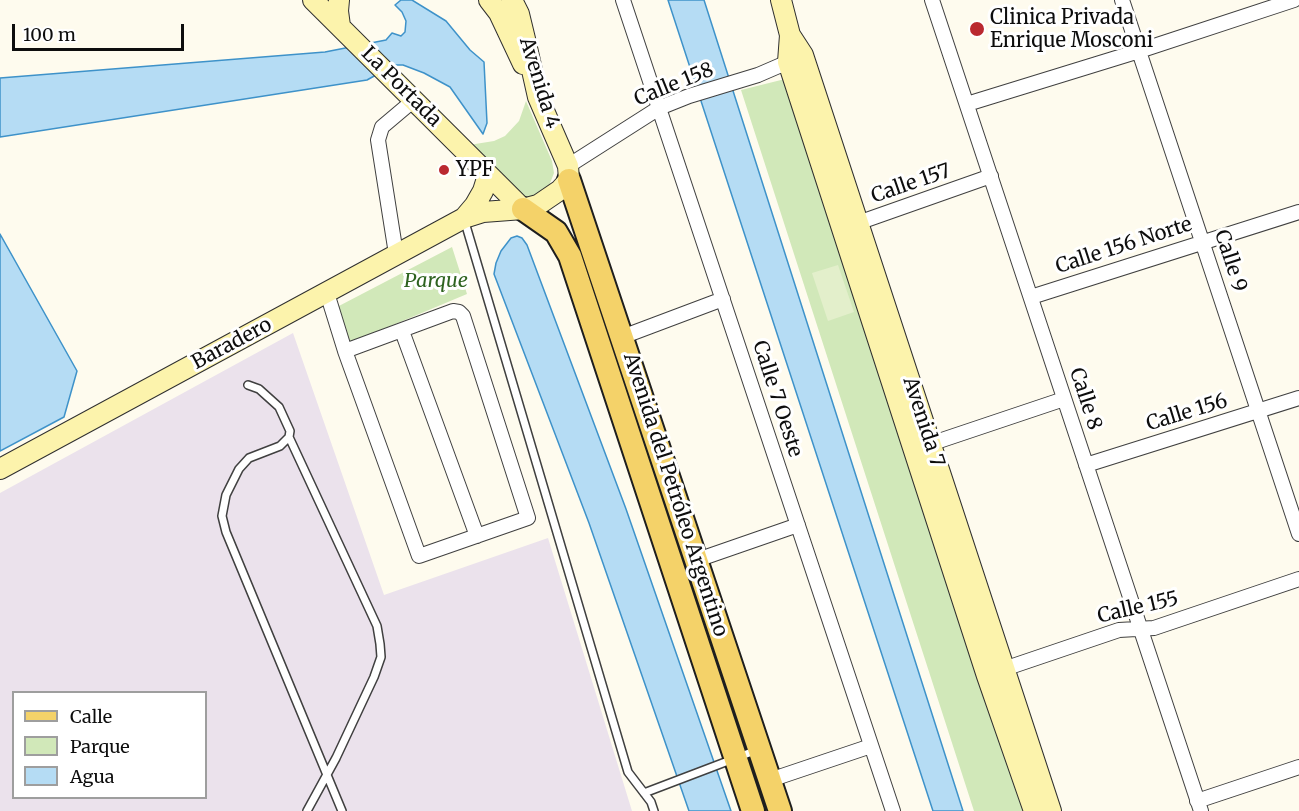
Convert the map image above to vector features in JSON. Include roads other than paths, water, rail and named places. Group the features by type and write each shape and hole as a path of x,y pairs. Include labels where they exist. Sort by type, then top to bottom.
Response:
{"main road":[{"name":"La Portada","path":"313,0 523,209"},
{"path":"339,0 340,26"},
{"path":"489,0 499,14 538,97"},
{"name":"Avenida 4","path":"512,0 519,14 538,97 568,173"},
{"name":"Avenida 7","path":"781,0 796,58 995,672 1034,811"},
{"path":"523,209 538,205 548,199 568,173"},
{"name":"Avenida del Petróleo Argentino","path":"568,173 780,811"},
{"name":"Baradero","path":"464,218 483,191 488,175"},
{"name":"Avenida del Petróleo Argentino","path":"523,209 556,232 570,256 729,762 753,811"},
{"name":"Baradero","path":"0,469 464,218 483,212 523,209"},
{"name":"Avenida 7","path":"995,672 1051,811"}],"street":[{"name":"Calle 7 Oeste","path":"623,0 893,811"},
{"name":"Calle 8","path":"932,0 1199,806"},
{"name":"Calle 9","path":"1122,0 1299,534"},
{"path":"968,104 1294,0"},
{"name":"Calle 158","path":"568,173 659,108 689,96 758,75 796,58"},
{"path":"396,254 378,140 382,127 414,100"},
{"name":"Calle 157","path":"851,225 991,176"},
{"name":"Calle 156 Norte","path":"1031,297 1299,212"},
{"path":"327,292 345,351 419,556 528,518 463,316 459,312 453,311 345,351"},
{"path":"622,337 723,299"},
{"path":"402,331 477,536"},
{"name":"Calle 156","path":"1086,465 1299,398"},
{"path":"922,447 1064,399"},
{"path":"697,560 798,525"},
{"name":"Calle 155","path":"995,672 1119,630 1139,627 1154,628 1299,579"},
{"path":"770,780 871,746"},
{"path":"1199,806 1299,767"}],"lane":[{"path":"464,218 628,772 651,802 654,811"},
{"path":"248,385 259,389 279,407 290,431 290,437 377,626 380,644 381,657 374,677 307,811"},
{"path":"290,437 280,446 249,458 239,469 226,495 222,516 226,532 342,811"},
{"path":"644,793 759,749"}],"water":[{"path":"401,0 412,0 446,21 470,50 484,62 487,123 483,134 450,87 424,73 403,65 394,65 367,80 0,137 0,78 325,52 386,40 392,33 401,36 405,32 406,21 402,12 395,5"},
{"path":"668,0 704,0 963,811 933,811"},
{"path":"0,234 77,371 64,417 0,451"},
{"path":"517,236 522,238 527,245 626,509 731,811 689,811 589,523 494,274 501,251 511,238"}],"place":[{"name":"Clinica Privada Enrique Mosconi","path":"977,29"},
{"name":"YPF","path":"444,170"}],"park label":[{"name":"Parque","path":"436,281"}]}
